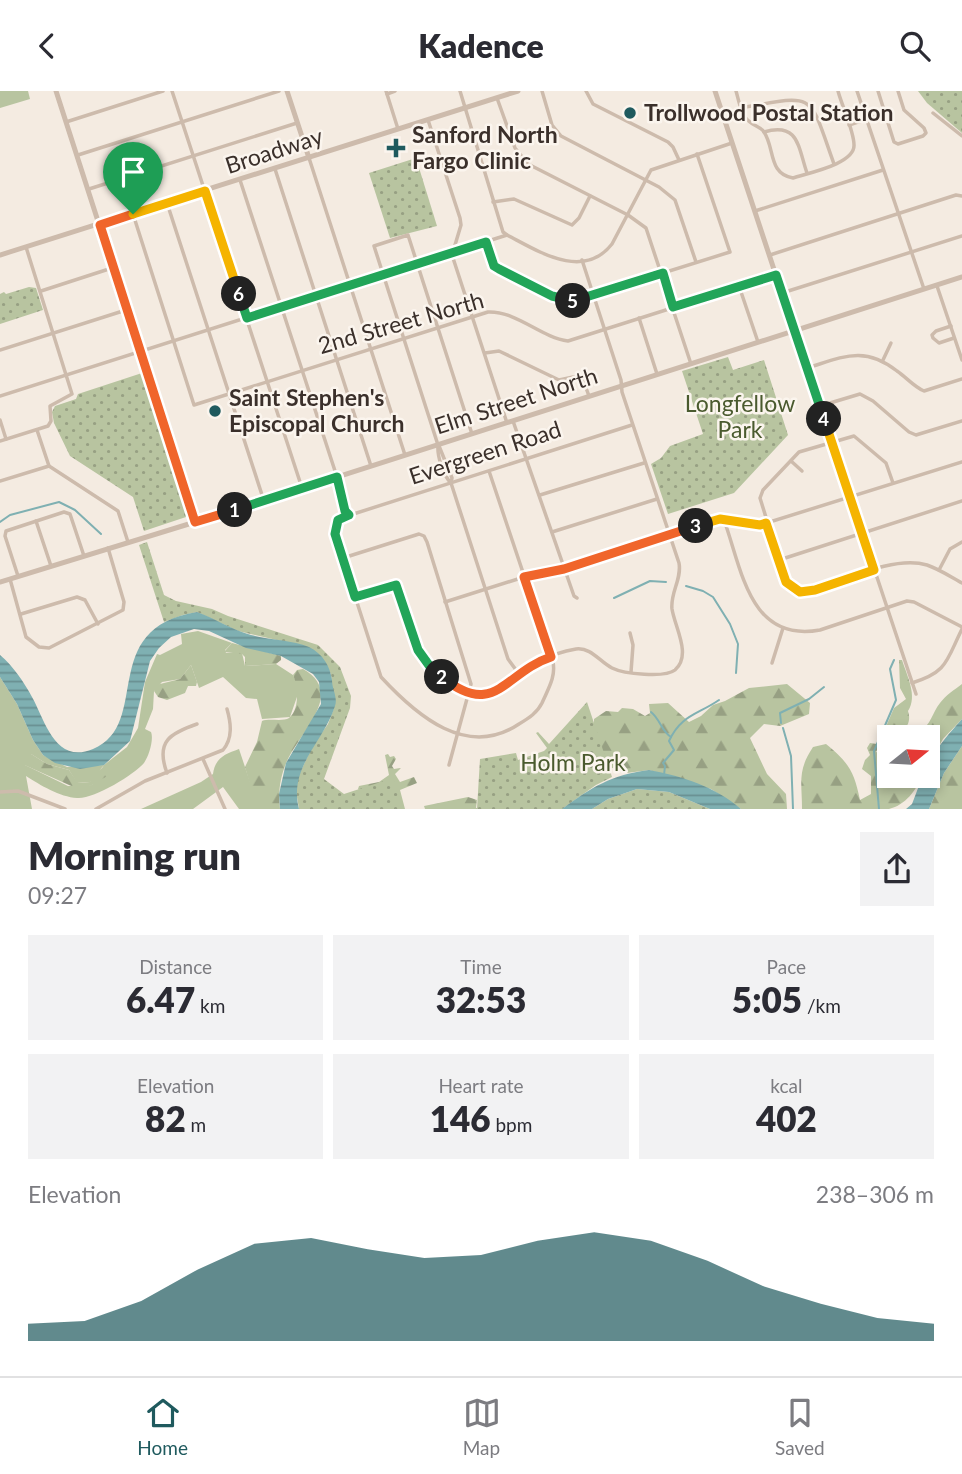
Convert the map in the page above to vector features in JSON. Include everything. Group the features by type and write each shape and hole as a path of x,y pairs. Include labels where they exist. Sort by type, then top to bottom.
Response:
{"street":[{"path":"56,91 195,522"},
{"path":"66,122 163,91"},
{"path":"172,91 302,488"},
{"path":"78,155 279,91"},
{"path":"287,91 405,455"},
{"path":"396,91 386,92 398,129"},
{"path":"460,91 503,232 568,263 607,250 651,170 732,142"},
{"name":"Broadway","path":"0,255 518,91"},
{"path":"542,91 552,125 561,136 669,193 675,200 696,263"},
{"path":"586,91 593,104 668,142 679,160"},
{"path":"715,91 916,694"},
{"path":"736,91 749,122 764,132 777,170 788,177 834,164 849,158 854,151 854,142 838,91"},
{"path":"858,91 924,289"},
{"path":"878,91 896,143 925,135 924,128 904,110 898,91"},
{"path":"497,98 515,148 522,159 628,215 646,228 691,363"},
{"path":"741,107 790,99 804,100 815,110 834,164"},
{"path":"849,125 885,113"},
{"path":"933,113 962,136"},
{"path":"428,120 460,218 461,225 452,253 485,353 510,422 527,458 564,569 577,598"},
{"path":"89,189 297,123"},
{"path":"764,132 784,129 793,135 807,173"},
{"path":"486,242 494,266 514,279 566,301 730,252 697,154"},
{"path":"275,169 371,466"},
{"path":"755,211 883,170"},
{"path":"240,180 337,477 345,511 349,515 338,520 335,529 381,677 398,695 433,722 458,734 475,737 504,734 538,711 555,674 489,471"},
{"path":"769,255 960,195"},
{"path":"493,202 514,199 572,225 579,219 590,196"},
{"path":"167,203 264,501"},
{"path":"133,214 174,341"},
{"path":"472,434 408,235 374,246 444,469 451,483 508,659 519,674"},
{"path":"0,396 507,236"},
{"path":"782,293 961,237"},
{"path":"0,441 50,424 50,406 72,394 26,247"},
{"path":"355,597 396,585 422,656 431,668 452,685 479,695 495,692 536,663 574,649 584,649 619,671 656,675 671,672 682,659 683,653 672,607 680,570 676,553 632,425 582,260"},
{"path":"41,291 113,268"},
{"name":"2nd Street North","path":"174,341 194,405 488,312 502,313 568,341 776,275"},
{"name":"Elm Street North","path":"0,582 264,501 962,277"},
{"path":"739,286 758,342"},
{"path":"937,286 962,360"},
{"path":"0,350 126,310"},
{"path":"639,319 657,374"},
{"path":"951,326 936,331 933,338 939,342 954,338"},
{"path":"884,361 891,343"},
{"path":"485,353 499,351 559,380 582,377 589,396"},
{"path":"807,368 859,354 884,361 924,391 962,379"},
{"path":"820,406 860,394 916,435 962,421"},
{"path":"0,420 6,439"},
{"name":"Evergreen Road","path":"349,515 632,425"},
{"path":"37,430 49,466 118,511 128,542"},
{"path":"893,484 886,463 857,437 851,436 799,452 760,494 760,503 786,582 800,592 815,590 874,570 912,562 939,570 962,583"},
{"path":"791,461 802,471"},
{"path":"540,495 645,462"},
{"path":"445,602 724,520 760,525 962,462"},
{"path":"0,481 49,466"},
{"path":"552,532 657,499"},
{"path":"779,560 962,501"},
{"path":"18,576 5,532 36,521 68,512 84,556"},
{"path":"724,520 753,602 766,617 783,628 809,632 820,630 904,602 914,602 962,628 939,672 912,683"},
{"path":"36,521 51,566"},
{"path":"343,558 419,534 424,536 471,684 449,765"},
{"path":"939,570 950,549 962,542"},
{"path":"10,579 26,637 34,645 44,648 55,646 120,613 124,607 108,548"},
{"path":"21,614 76,597 85,600 98,624"},
{"path":"772,663 783,628"},
{"path":"630,633 631,672"},
{"path":"96,809 139,784 226,747 231,725 227,709"},
{"path":"167,772 163,754 168,738 176,731 197,724"},
{"path":"203,759 225,809"},
{"path":"0,792 18,791 65,809"}],"green space":[{"path":"0,91 28,91 30,99 0,108"},
{"path":"918,91 962,91 962,133 927,103"},
{"path":"416,158 437,226 390,238 369,173"},
{"path":"29,287 36,288 43,310 0,324 0,294"},
{"name":"Longfellow Park","path":"728,357 733,370 764,360 788,435 734,493 668,514 651,464 661,458 670,446 703,434 682,371"},
{"path":"142,373 189,516 144,531 133,497 70,456 54,423 52,412 55,406 76,399 78,394"},
{"path":"147,542 164,595 318,645 340,667 351,696 350,708 324,779 344,794 393,778 402,809 299,809 296,791 298,777 334,708 331,674 322,659 307,647 238,631 197,612 164,622 139,545"},
{"path":"198,631 232,643 225,650 226,653 242,653 245,666 276,664 293,675 298,694 290,717 262,719 257,699 246,698 223,677 199,688 191,665 180,679 162,682 154,691 153,709 145,729 151,732 152,739 148,756 131,774 84,798 57,793 26,776 32,809 0,809 0,677 43,755 67,767 104,765 127,747 138,728 145,682 157,654 182,644 181,634","holes":["31,754 47,764 69,770 77,783 90,782 104,765 92,785 68,786 25,765"]},
{"path":"232,643 281,656 281,660 276,664 245,666 245,657 242,654 224,652"},
{"path":"899,660 902,660 912,692 909,721 907,725 887,725 894,708 906,699 900,688"},
{"path":"191,665 196,686 188,686 185,693 167,700 158,697 154,691 156,685 180,679"},
{"path":"303,669 315,679 320,689 320,701 285,767 280,785 280,809 257,809 245,767 257,742 262,721 286,719 293,714 297,697 293,675 297,670"},
{"path":"787,684 810,703 809,714 780,726 764,724 750,738 767,774 786,794 787,809 741,809 711,789 649,770 627,773 617,767 604,770 562,809 425,809 424,806 468,797 477,800 476,808 513,801 594,727 594,719 606,711 633,709 645,716 650,713 649,704 668,703 689,722 713,705 749,688"},
{"path":"962,684 962,719 940,744 940,725 928,725 937,707"},
{"name":"Holm Park","path":"587,702 612,777 562,809 477,809 480,759 516,753 518,760 544,751 547,748 536,733 549,744"},
{"path":"870,743 877,744 877,788 916,788 905,800 889,809 802,809 802,777 813,747 826,744 840,757 849,768 860,800 871,794 871,776 862,769 870,755 867,748"},
{"path":"962,746 962,809 929,809 944,773"},
{"path":"239,749 255,797 262,809 239,809 223,787 193,809 141,809 201,782 213,774 222,757"},
{"path":"28,752 47,764 69,770 78,783 90,782 91,776 109,763 114,772 92,785 78,789 20,763 19,759"},
{"path":"385,755 396,759 392,766 394,769 401,768 395,774 400,782 414,777 417,783 400,790 405,809 380,809 358,789 359,786 379,782 389,775"},
{"path":"637,789 669,792 710,809 592,809 608,799"}],"water":[{"path":"197,612 244,633 309,647 328,665 336,703 298,780 299,809 280,809 279,794 286,763 321,704 319,682 313,674 281,656 246,648 209,631 194,629 171,637 150,661 130,741 104,765 80,769 55,763 43,755 0,677 0,655 22,680 47,728 60,746 69,751 80,752 93,749 111,737 120,719 136,656 147,637 166,621"},
{"path":"962,719 962,746 940,783 940,746"},
{"path":"649,770 698,783 721,794 741,809 710,809 669,792 637,789 608,799 592,809 562,809 602,783"},
{"path":"918,788 938,788 929,809 906,809 912,804"}],"waterway":[{"path":"0,522 10,515 59,502 75,510 101,534"},
{"path":"614,598 650,581 666,582"},
{"path":"686,586 713,597 730,624 738,644 736,673"},
{"path":"879,809 874,751 896,700 890,669 894,660"},
{"path":"781,723 780,713 809,699 824,687"},
{"path":"664,775 663,763 674,750 669,741 674,732 690,716 719,700"},
{"path":"651,712 671,737"},
{"path":"783,728 791,756 793,809"}],"place":[{"name":"Trollwood Postal Station","path":"630,113"},
{"name":"Sanford North Fargo Clinic","path":"396,148"},
{"name":"Saint Stephen's Episcopal Church","path":"215,411"}],"route":[{"path":"205,191 247,318 486,242 494,266 514,279 566,301 663,273 673,307 776,275 874,570 809,592 800,592 786,582 766,523 760,525 720,519 564,569 524,577 551,657 536,663 495,692 479,695 461,690 431,668 418,650 396,585 355,597 335,534 338,520 349,515 345,511 336,482 337,477 195,522 100,225 133,214 205,191"}]}
